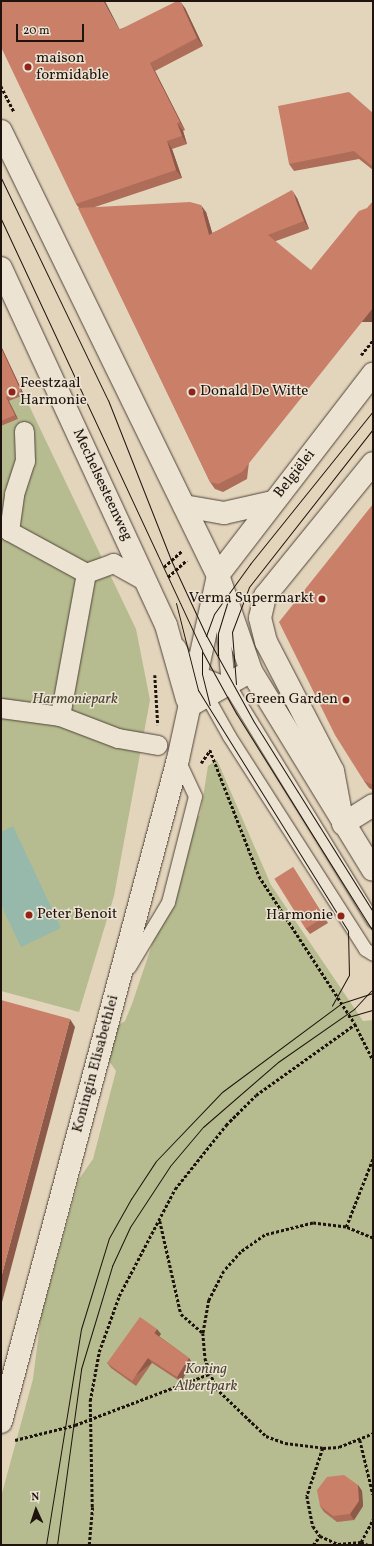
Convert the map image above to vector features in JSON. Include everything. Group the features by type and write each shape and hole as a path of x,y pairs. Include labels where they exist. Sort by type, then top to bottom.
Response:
{"main road":[{"path":"1,131 218,575 251,672 343,824 373,870"},
{"name":"Mechelsesteenweg","path":"1,269 149,587 197,702"},
{"name":"Belgiëlei","path":"218,575 373,374"},
{"path":"343,824 334,771 266,642 262,630 261,607 266,596 373,463"},
{"path":"184,506 224,513 273,502"},
{"name":"Koningin Elisabethlei","path":"1,1422 178,759 197,702 195,671 218,575"},
{"path":"197,702 251,672"},
{"path":"343,824 373,805"}],"street":[{"path":"24,431 25,461 14,494 5,533 86,573 113,563 149,587"},
{"path":"60,716 86,573"},
{"path":"1,708 60,716 118,738 157,745"}],"lane":[{"path":"218,575 228,684 373,921"},
{"path":"166,625 195,671 228,684"},
{"path":"197,702 365,949 373,954"}],"path":[{"path":"149,587 201,540"},
{"path":"149,587 201,540"},
{"path":"154,672 159,709 157,745"},
{"path":"210,750 259,876 355,1024 373,1060"},
{"path":"88,1545 92,1507 90,1419 93,1379 108,1322 175,1189 226,1124 256,1095 355,1024"},
{"path":"346,1227 373,1158"},
{"path":"160,1220 181,1314 203,1333"},
{"path":"373,1238 346,1227 313,1223 289,1226 266,1235 241,1252 224,1271 209,1300 203,1333 209,1374 226,1400 266,1436 285,1443 323,1448 360,1440 373,1433"},
{"path":"11,1442 90,1419 209,1374"},
{"path":"360,1440 373,1494"},
{"path":"323,1448 307,1496 313,1526 320,1536 338,1544 361,1542 368,1545"},
{"path":"361,1542 373,1519"},
{"path":"314,1545 320,1536"}],"green space":[{"name":"Harmoniepark","path":"24,395 136,629 150,700 114,896 79,1012 1,991 1,426 18,419 9,401"},
{"name":"Koning Albertpark","path":"217,760 271,885 363,1021 373,1020 373,1545 1,1545 1,1497 33,1379 41,1316 79,1179 93,1159 116,1071 107,1058 112,1029 125,1021 132,1004 194,820 200,815 208,766"}],"shaded area":[{"path":"13,826 61,928 21,947 1,905 1,832"}],"building":[{"path":"1,1 103,1 119,30 177,1 180,1 197,38 150,63 180,122 177,123 182,136 167,141 176,170 76,204 1,47"},
{"path":"349,92 373,113 373,167 354,151 289,164 278,106"},
{"path":"292,190 304,221 268,235 311,270 359,211 367,208 373,201 373,308 242,472 218,484 210,482 78,208 190,202 201,205 209,235"},
{"path":"1,348 21,391 6,397 15,415 1,421"},
{"path":"373,504 373,785 364,781 335,735 279,622"},
{"path":"293,867 324,917 306,929 274,879"},
{"path":"1,1000 70,1019 1,1278"},
{"path":"140,1317 157,1329 154,1333 189,1358 177,1377 148,1358 132,1381 107,1363"},
{"path":"344,1475 358,1485 359,1501 350,1514 333,1516 320,1506 317,1490 327,1477"}],"tram line":[{"path":"1,178 108,400 171,560 206,635 254,722 373,912"},
{"path":"1,219 202,651 236,713 373,931"},
{"path":"206,636 214,614 250,564 373,411"},
{"path":"236,684 232,632 249,587 373,429"},
{"path":"218,655 218,633 228,600"},
{"path":"176,603 198,690 348,931 349,975 332,1006"},
{"path":"202,652 202,674 210,705"},
{"path":"57,1545 81,1369 112,1266 130,1227 170,1166 203,1127 278,1062 354,1009 371,991"},
{"path":"46,1545 81,1329 109,1238 131,1199 156,1161 222,1092 342,1003 373,993"},
{"path":"348,1017 373,1010"}],"place":[{"name":"maison formidable","path":"28,67"},
{"name":"Feestzaal Harmonie","path":"12,392"},
{"name":"Donald De Witte","path":"192,392"},
{"name":"Verma Supermarkt","path":"322,599"},
{"name":"Green Garden","path":"346,700"},
{"name":"Peter Benoit","path":"29,915"},
{"name":"Harmonie","path":"341,916"}]}
